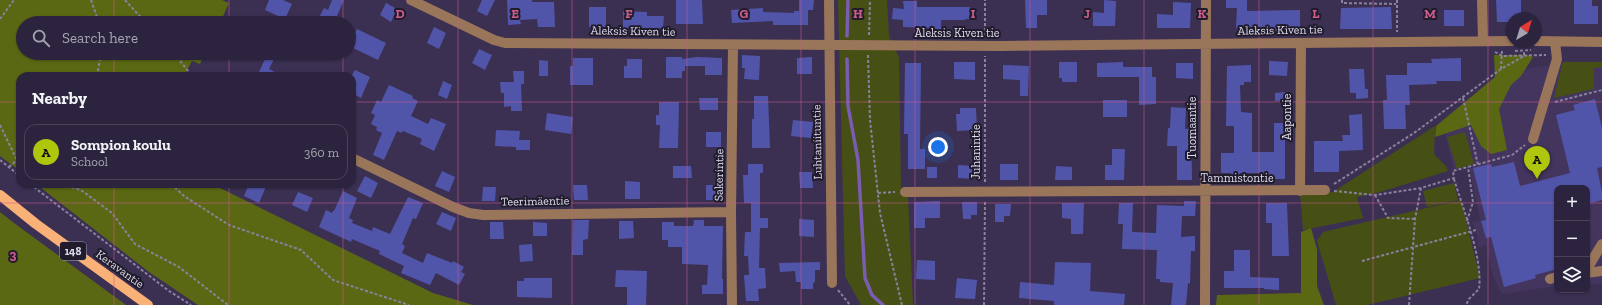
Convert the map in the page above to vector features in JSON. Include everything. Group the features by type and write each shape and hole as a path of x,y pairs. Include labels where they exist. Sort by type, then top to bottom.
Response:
{"main road":[{"name":"Keravantie","path":"0,195 36,224 148,305"}],"street":[{"name":"Aleksis Kiven tie","path":"411,0 494,40 505,43 985,46 1205,45 1397,41 1483,41 1506,45"},
{"name":"Luhtaniituntie","path":"829,0 828,44 832,283"},
{"name":"Tuomaantie","path":"1204,305 1206,0"},
{"path":"1482,0 1483,41"},
{"path":"1542,44 1555,42 1602,42"},
{"path":"1533,139 1557,59 1555,42"},
{"name":"Aapontie","path":"1300,190 1301,43"},
{"name":"Sakerintie","path":"732,305 731,212 733,45"},
{"name":"Teerimäentie","path":"356,160 453,207 470,213 483,215 731,212"},
{"name":"Tammistontie","path":"904,192 1325,190"},
{"path":"1590,264 1602,244"},
{"path":"1590,273 1602,271"}],"path":[{"path":"0,19 14,0"},
{"path":"91,0 97,16"},
{"path":"125,0 140,16"},
{"path":"870,0 868,45 870,120 880,213 902,305"},
{"name":"Juhanintie","path":"984,305 985,0"},
{"path":"1342,0 1342,3 1396,4"},
{"path":"1397,0 1397,41"},
{"path":"1516,48 1524,51 1530,48"},
{"path":"1501,69 1502,56 1502,51 1492,51 1502,56 1556,54"},
{"path":"1524,51 1524,56"},
{"path":"1325,190 1414,134 1501,69 1524,56"},
{"path":"98,72 100,60"},
{"path":"179,60 189,72"},
{"path":"1544,105 1602,90"},
{"path":"1463,97 1478,165"},
{"path":"0,125 16,158"},
{"path":"1466,305 1469,299 1480,288 1478,261 1452,171 1512,155 1533,139"},
{"path":"0,160 16,173"},
{"path":"9,167 16,161"},
{"path":"1467,221 1473,202 1468,167"},
{"path":"1325,190 1375,195 1421,188 1454,178"},
{"path":"35,188 169,290 191,305"},
{"path":"73,188 81,190 112,213 135,244 179,267 228,305"},
{"path":"175,188 184,196 229,225 301,250 333,280 409,305"},
{"path":"1409,305 1414,219 1421,188"},
{"path":"878,193 904,192"},
{"path":"1375,195 1388,218 1414,219"},
{"path":"1362,261 1476,230"},
{"path":"832,283 850,305"}],"shaded area":[{"path":"1563,63 1602,63 1602,284 1590,285 1590,185 1554,185 1554,286 1502,294 1493,276 1486,245 1479,247 1476,230 1472,222 1480,220 1469,166 1454,170 1443,125 1507,72"}],"green space":[{"path":"0,0 222,0 229,3 223,16 16,16 16,60 202,60 200,64 192,61 186,72 16,72 16,168 0,156"},
{"path":"838,0 887,0 889,36 899,57 901,189 908,196 913,305 861,305 845,276"},
{"path":"1494,55 1528,55 1533,57 1521,76 1511,85 1499,109 1507,150 1491,154 1481,146 1471,125 1435,137 1436,126 1495,77"},
{"path":"1563,62 1602,62 1602,67 1594,68 1594,89 1554,98"},
{"path":"1435,126 1434,154 1446,166 1448,171 1377,193 1357,197 1363,218 1303,230 1300,193 1333,192"},
{"path":"1465,132 1474,164 1457,169 1447,137"},
{"path":"1454,183 1458,200 1427,207 1423,191"},
{"path":"41,188 220,188 433,293 473,305 198,305 149,272"},
{"path":"1461,200 1480,278 1367,305 1336,305 1317,241 1323,232"},
{"path":"0,212 14,223 126,305 0,305"},
{"path":"1311,228 1317,249 1317,286 1324,305 1216,305 1217,295 1301,293 1301,232"}],"building":[{"path":"269,0 283,0 292,4 286,16 278,16 265,10"},
{"path":"332,0 344,0 337,16 320,16 324,8 328,10"},
{"path":"482,0 495,0 487,16 477,11"},
{"path":"507,0 554,2 555,27 538,27 537,19 520,20 521,24 508,25"},
{"path":"676,0 702,0 703,24 676,24"},
{"path":"799,0 814,0 813,10 808,10 808,25 773,25 773,21 732,23 731,10 763,8 763,12 794,13 794,11 799,11"},
{"path":"1025,0 1047,0 1047,15 1037,15 1037,28 1026,28"},
{"path":"1104,0 1116,1 1115,26 1093,26 1093,12 1104,13"},
{"path":"1226,0 1247,0 1247,11 1300,10 1300,30 1251,32 1251,28 1236,28 1237,8 1226,8"},
{"path":"1496,0 1521,0 1521,12 1506,12 1506,22 1497,22"},
{"path":"1574,0 1592,0 1592,6 1598,6 1598,24 1574,24"},
{"path":"903,1 917,1 917,7 970,7 969,19 941,20 941,32 931,32 931,28 903,27 903,20 892,19 893,8 904,9"},
{"path":"1173,2 1191,3 1190,28 1157,28 1157,14 1173,15"},
{"path":"386,3 397,9 391,22 380,15"},
{"path":"589,7 606,7 606,27 589,27"},
{"path":"1391,7 1392,29 1340,29 1341,8"},
{"path":"1444,10 1464,10 1464,26 1444,26"},
{"path":"623,11 647,12 647,16 664,16 663,28 623,28"},
{"path":"434,27 446,33 439,49 427,43"},
{"path":"357,29 386,43 378,60 356,49"},
{"path":"479,49 492,55 485,70 472,63"},
{"path":"742,55 760,56 759,80 744,79 745,68 742,68"},
{"path":"666,57 682,57 682,59 697,57 722,58 722,75 705,75 705,66 685,66 685,71 682,71 682,78 666,78"},
{"path":"812,57 812,74 797,74 797,58"},
{"path":"573,58 593,58 593,85 570,85 570,66 573,66"},
{"path":"1461,58 1461,81 1436,81 1437,84 1409,85 1410,105 1405,105 1406,129 1384,129 1383,100 1387,100 1386,75 1407,75 1407,63 1432,63 1431,59"},
{"path":"627,59 642,59 642,78 624,78 624,66 627,66"},
{"path":"265,60 274,60 269,69 275,72 259,72"},
{"path":"539,60 548,61 548,76 539,76"},
{"path":"1269,61 1288,62 1287,76 1269,75"},
{"path":"954,62 975,62 975,80 954,79"},
{"path":"1059,62 1077,62 1077,82 1062,82 1062,78 1059,78"},
{"path":"1123,62 1123,67 1152,67 1152,77 1156,77 1156,104 1139,105 1139,77 1097,77 1097,63"},
{"path":"905,63 921,63 920,149 925,149 925,169 908,169 908,134 904,134"},
{"path":"1176,63 1193,63 1193,79 1176,78"},
{"path":"1003,65 1029,66 1028,96 1020,96 1020,80 1003,79"},
{"path":"1251,65 1251,82 1244,82 1244,85 1240,85 1241,112 1252,113 1252,152 1274,152 1274,123 1287,123 1287,138 1285,138 1285,179 1260,179 1260,173 1240,173 1240,178 1231,178 1231,173 1221,173 1221,153 1234,153 1234,126 1226,126 1227,66"},
{"path":"1349,69 1364,69 1365,89 1368,89 1368,98 1356,99 1356,93 1350,93"},
{"path":"355,70 370,77 361,98 356,95 356,72 354,72"},
{"path":"513,71 524,71 524,84 521,84 522,111 511,111 511,106 504,107 504,93 501,93 500,82 514,82"},
{"path":"443,81 452,85 447,99 438,95"},
{"path":"389,85 413,96 412,98 418,101 411,116 428,124 431,118 446,124 434,151 420,144 422,139 403,131 401,133 397,131 384,160 373,155 382,133 376,130 377,127 371,124 375,115 371,113 377,100 381,102"},
{"path":"1287,92 1287,101 1275,101 1275,93"},
{"path":"754,96 768,96 770,148 752,148"},
{"path":"699,98 718,98 718,110 700,110"},
{"path":"1595,99 1602,128 1602,167 1597,168 1602,192 1602,200 1590,203 1590,185 1554,185 1554,270 1535,275 1536,278 1504,287 1491,237 1486,238 1481,221 1486,220 1473,168 1491,164 1492,167 1514,162 1520,186 1570,173 1556,115 1575,110 1573,105"},
{"path":"1103,100 1127,100 1127,117 1103,117"},
{"path":"659,102 679,102 678,148 659,148 660,125 656,125 656,115 659,115"},
{"path":"1171,107 1186,108 1185,129 1191,129 1192,180 1177,180 1177,146 1167,146"},
{"path":"960,108 976,108 977,130 957,131 956,114 960,114"},
{"path":"547,113 573,117 571,134 545,130"},
{"path":"1362,114 1363,150 1339,151 1339,172 1314,172 1314,141 1343,141 1342,135 1350,135 1349,115"},
{"path":"793,120 813,122 811,138 791,136"},
{"path":"496,130 520,131 519,140 530,140 530,150 516,150 516,147 495,146"},
{"path":"706,132 721,132 721,147 706,147"},
{"path":"1112,149 1125,149 1124,180 1105,180 1105,165 1112,165"},
{"path":"748,164 763,164 763,173 760,173 760,218 768,218 768,228 760,228 759,268 765,268 766,288 758,289 759,301 746,301 744,275 749,275 748,256 744,256 745,232 751,232 751,203 744,203 743,175 748,175"},
{"path":"1000,164 1018,164 1018,180 1000,180"},
{"path":"958,165 975,166 974,179 958,178"},
{"path":"673,166 691,166 692,178 673,178"},
{"path":"1056,166 1072,167 1072,180 1055,180"},
{"path":"927,167 937,167 937,178 927,178"},
{"path":"442,171 455,177 449,192 435,186"},
{"path":"799,172 812,172 813,188 800,188"},
{"path":"365,176 378,183 371,198 357,191"},
{"path":"625,181 640,182 640,199 625,199"},
{"path":"573,185 587,185 588,200 574,200"},
{"path":"706,185 722,185 722,200 706,200"},
{"path":"483,187 496,187 495,201 482,201"},
{"path":"247,188 265,188 259,203 244,196"},
{"path":"343,191 357,198 349,218 353,220 352,223 372,231 373,227 390,234 408,197 423,203 416,219 413,218 402,244 405,246 402,253 423,263 427,253 452,263 453,261 464,267 461,272 465,274 459,285 436,273 430,285 401,273 404,266 379,254 380,251 352,239 351,242 319,227 326,210 332,213 334,211"},
{"path":"298,192 313,198 307,212 292,205"},
{"path":"940,201 940,218 925,218 925,228 914,228 914,202"},
{"path":"1184,201 1196,201 1195,216 1182,216 1181,237 1195,236 1195,251 1191,251 1190,284 1188,283 1186,305 1171,305 1173,283 1160,282 1160,279 1156,279 1157,250 1122,249 1123,224 1118,224 1119,203 1133,203 1132,232 1156,233 1157,205 1184,206"},
{"path":"962,202 977,202 977,215 971,215 971,219 963,219"},
{"path":"1062,203 1084,203 1083,234 1071,234 1071,219 1062,218"},
{"path":"1266,203 1287,203 1289,256 1272,256 1272,223 1266,223"},
{"path":"995,204 1011,204 1010,216 1004,216 1004,222 995,222"},
{"path":"442,212 456,218 451,231 436,224"},
{"path":"799,219 814,220 814,237 799,236"},
{"path":"573,220 589,220 588,239 583,240 583,255 572,255"},
{"path":"694,220 704,220 704,226 723,226 723,294 702,294 702,285 707,285 708,265 682,264 682,247 668,247 668,240 662,240 662,222 674,222 674,226 693,226"},
{"path":"619,221 633,221 634,238 619,239"},
{"path":"490,222 503,222 504,239 490,239"},
{"path":"533,222 547,223 547,236 533,236"},
{"path":"532,244 533,261 520,262 519,245"},
{"path":"1234,250 1250,250 1250,277 1279,278 1279,290 1264,288 1224,288 1224,271 1234,271"},
{"path":"917,260 935,261 935,280 916,279"},
{"path":"820,262 820,270 815,270 813,289 801,289 801,282 796,282 795,271 780,272 779,263"},
{"path":"1055,262 1091,263 1090,291 1125,294 1124,305 1054,305 1054,301 1019,298 1020,282 1054,285"},
{"path":"616,270 647,271 646,305 627,305 627,287 615,287"},
{"path":"524,278 552,278 552,298 517,297 517,281 524,281"},
{"path":"957,278 977,280 975,299 955,298"}],"waterway":[{"path":"847,36 848,0"},
{"path":"847,59 848,106 858,160 865,278 872,295 883,305"}],"place":[{"name":"Sompion koulu","path":"1537,179"}]}
